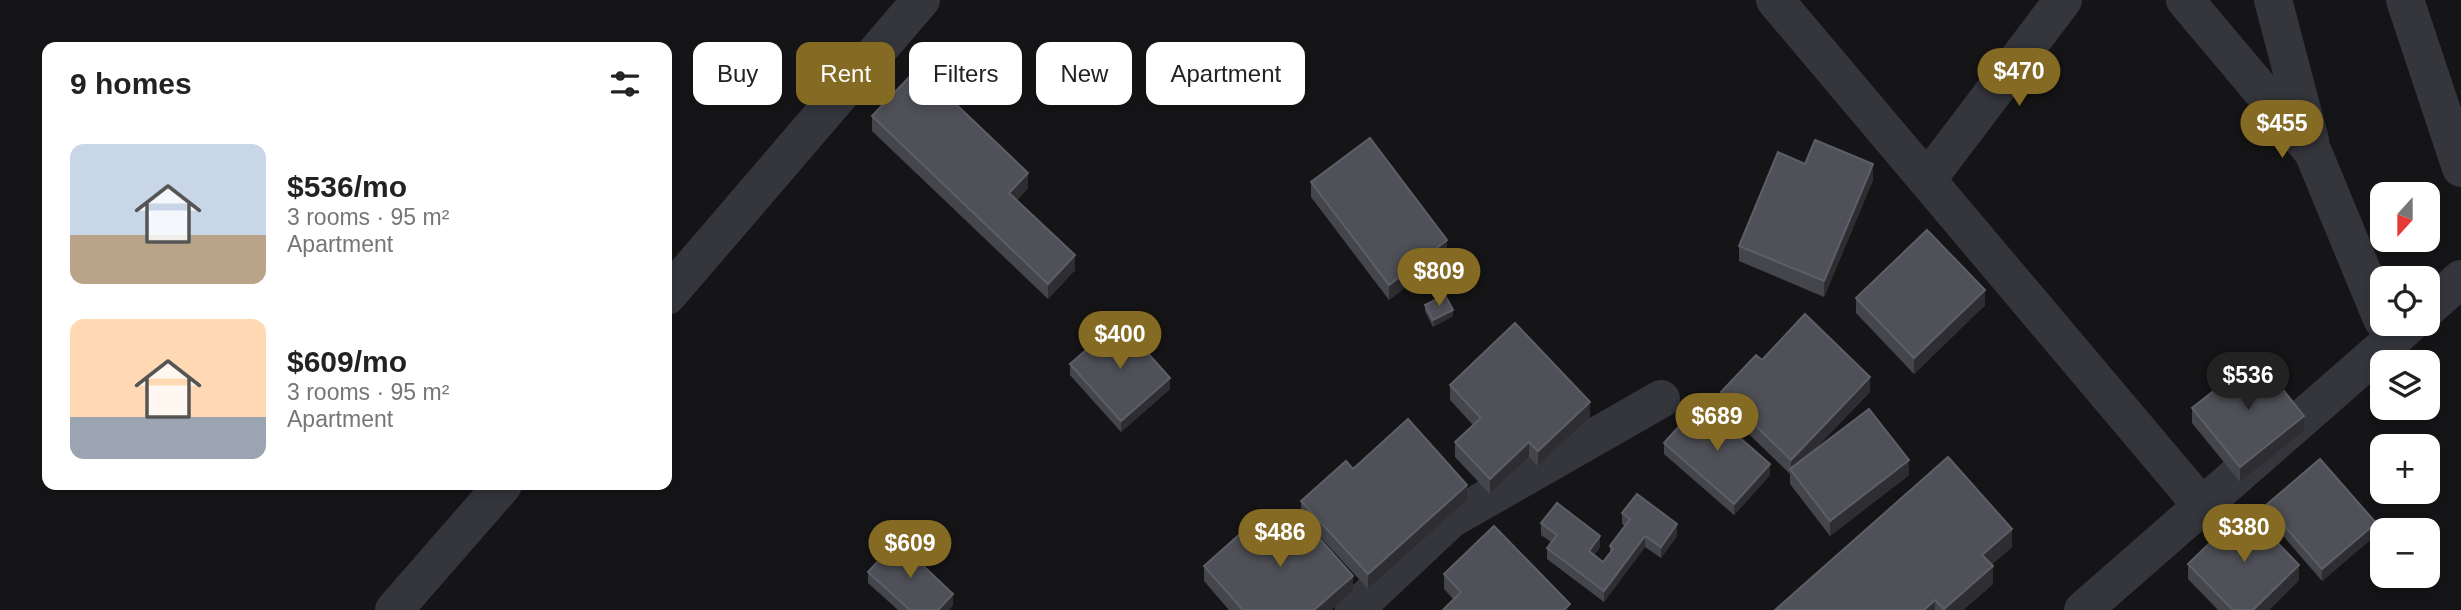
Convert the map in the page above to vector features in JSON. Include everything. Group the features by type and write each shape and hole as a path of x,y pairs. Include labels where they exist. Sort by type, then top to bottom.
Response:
{"street":[{"path":"672,290 921,0"},
{"path":"1775,0 2202,506"},
{"path":"1927,180 2063,0"},
{"path":"2185,0 2313,152"},
{"path":"2273,0 2313,152 2370,278"},
{"path":"2405,0 2461,168"},
{"path":"2440,298 2461,279"},
{"path":"2083,610 2202,506 2382,336"},
{"path":"1354,610 1451,519 1661,399"},
{"path":"394,610 499,490"}],"building":[{"path":"909,77 909,105 957,105 1028,173 1009,193 1075,255 1048,284 872,116 883,105 895,105 895,92"},
{"path":"1370,138 1447,240 1389,285 1311,182"},
{"path":"1815,140 1873,164 1824,281 1739,246 1778,152 1805,164"},
{"path":"1927,230 1985,290 1914,358 1856,298"},
{"path":"1445,295 1453,310 1433,320 1425,305"},
{"path":"1805,314 1870,377 1791,460 1721,392 1756,355 1762,360"},
{"path":"1119,321 1170,378 1121,421 1070,364"},
{"path":"1515,323 1590,402 1538,451 1529,442 1490,479 1455,442 1481,418 1450,385"},
{"path":"2257,357 2304,416 2240,467 2192,408"},
{"path":"1700,403 1770,464 1734,504 1664,443"},
{"path":"1869,409 1909,460 1830,521 1790,469"},
{"path":"1408,419 1467,485 1368,574 1301,501 1346,461 1353,469"},
{"path":"1948,457 2012,529 1982,555 1993,566 1944,609 1935,600 1924,610 1775,610"},
{"path":"2320,459 2372,518 2370,528 2322,569 2266,505"},
{"path":"1637,494 1677,524 1661,547 1645,536 1604,591 1547,548 1557,535 1541,523 1557,503 1600,536 1589,551 1603,562 1613,549 1610,546 1630,519 1622,513"},
{"path":"2245,509 2299,565 2253,610 2233,610 2188,564"},
{"path":"1294,510 1353,576 1314,610 1243,610 1204,566 1240,534 1252,547"},
{"path":"1494,526 1570,604 1564,610 1443,610 1461,592 1444,574"},
{"path":"897,541 953,594 938,610 910,610 868,572"}]}
